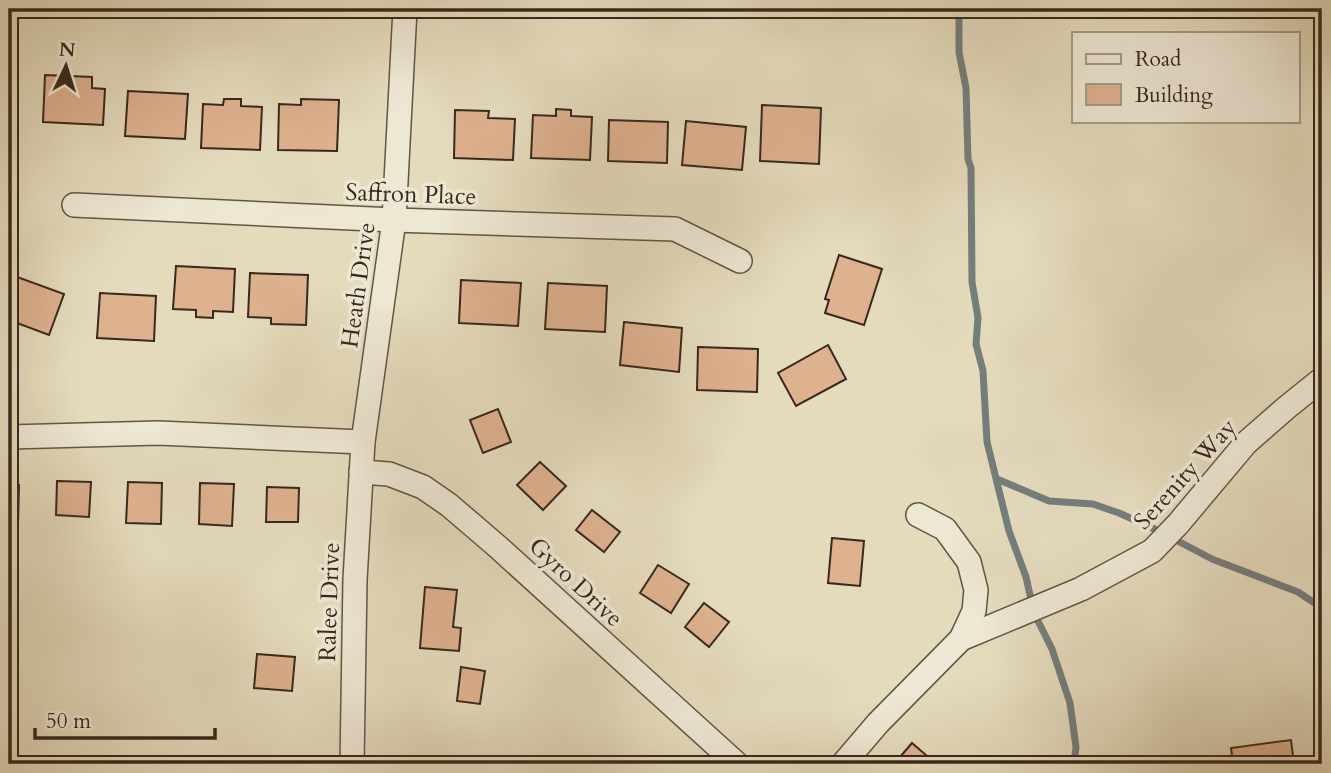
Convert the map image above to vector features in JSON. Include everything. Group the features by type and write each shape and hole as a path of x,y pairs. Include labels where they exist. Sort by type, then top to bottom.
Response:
{"street":[{"name":"Heath Drive","path":"363,442 394,220 405,9"},
{"name":"Saffron Place","path":"74,205 394,220 675,229 740,261"},
{"name":"Serenity Way","path":"961,639 1081,589 1152,551 1246,443 1322,379"},
{"path":"9,437 158,433 363,442"},
{"name":"Ralee Drive","path":"352,764 355,580 363,442"},
{"name":"Gyro Drive","path":"361,472 389,474 423,487 449,505 737,764"},
{"name":"Serenity Way","path":"843,764 878,723 961,639 974,611 975,590 969,562 945,529 918,515"}],"building":[{"path":"45,75 92,77 92,88 105,89 103,125 43,122"},
{"path":"128,91 188,94 185,139 125,136"},
{"path":"224,99 241,99 241,106 262,107 260,150 201,148 203,104 223,105"},
{"path":"301,99 339,100 337,151 278,150 279,104 301,105"},
{"path":"762,105 821,108 819,164 760,161"},
{"path":"556,109 571,110 571,116 592,117 590,160 531,158 533,115 556,116"},
{"path":"455,110 489,111 488,118 515,119 513,160 454,158"},
{"path":"609,120 668,122 667,163 608,161"},
{"path":"686,121 746,127 742,170 682,165"},
{"path":"839,255 882,269 864,325 825,313 829,300 825,299"},
{"path":"176,266 235,269 233,312 213,311 213,318 196,317 196,310 173,309"},
{"path":"250,273 308,275 306,325 271,324 271,318 248,317"},
{"path":"9,274 64,294 49,335 9,320"},
{"path":"461,280 521,283 518,326 459,323"},
{"path":"548,283 607,286 605,332 545,329"},
{"path":"100,293 156,296 154,341 97,338"},
{"path":"624,322 682,328 679,372 620,365"},
{"path":"828,345 846,379 796,406 778,373"},
{"path":"698,347 758,349 757,392 697,390"},
{"path":"498,409 511,442 483,453 470,420"},
{"path":"540,462 566,486 543,510 517,485"},
{"path":"57,481 91,482 89,517 56,515"},
{"path":"128,482 162,483 161,524 126,523"},
{"path":"200,483 234,484 232,526 199,524"},
{"path":"9,485 19,485 18,525 9,525"},
{"path":"267,487 299,488 298,522 266,522"},
{"path":"592,510 620,532 604,552 576,530"},
{"path":"832,538 864,541 860,586 828,583"},
{"path":"658,565 689,584 671,613 640,593"},
{"path":"425,587 457,590 453,627 461,628 459,651 420,648"},
{"path":"704,603 729,622 709,647 685,627"},
{"path":"257,654 295,657 292,691 254,688"},
{"path":"461,667 485,671 480,704 457,701"},
{"path":"1291,740 1294,764 1233,764 1231,748"},
{"path":"912,743 926,755 918,764 894,764"}],"waterway":[{"path":"959,9 959,52 966,88 968,159 971,168 972,282 978,318 976,344 983,371 987,442 1009,531 1026,577 1034,613 1052,649 1070,703 1076,747 1074,764"},
{"path":"997,479 1049,501 1093,504 1159,531"},
{"path":"1174,539 1212,559 1298,592 1322,608"}]}
